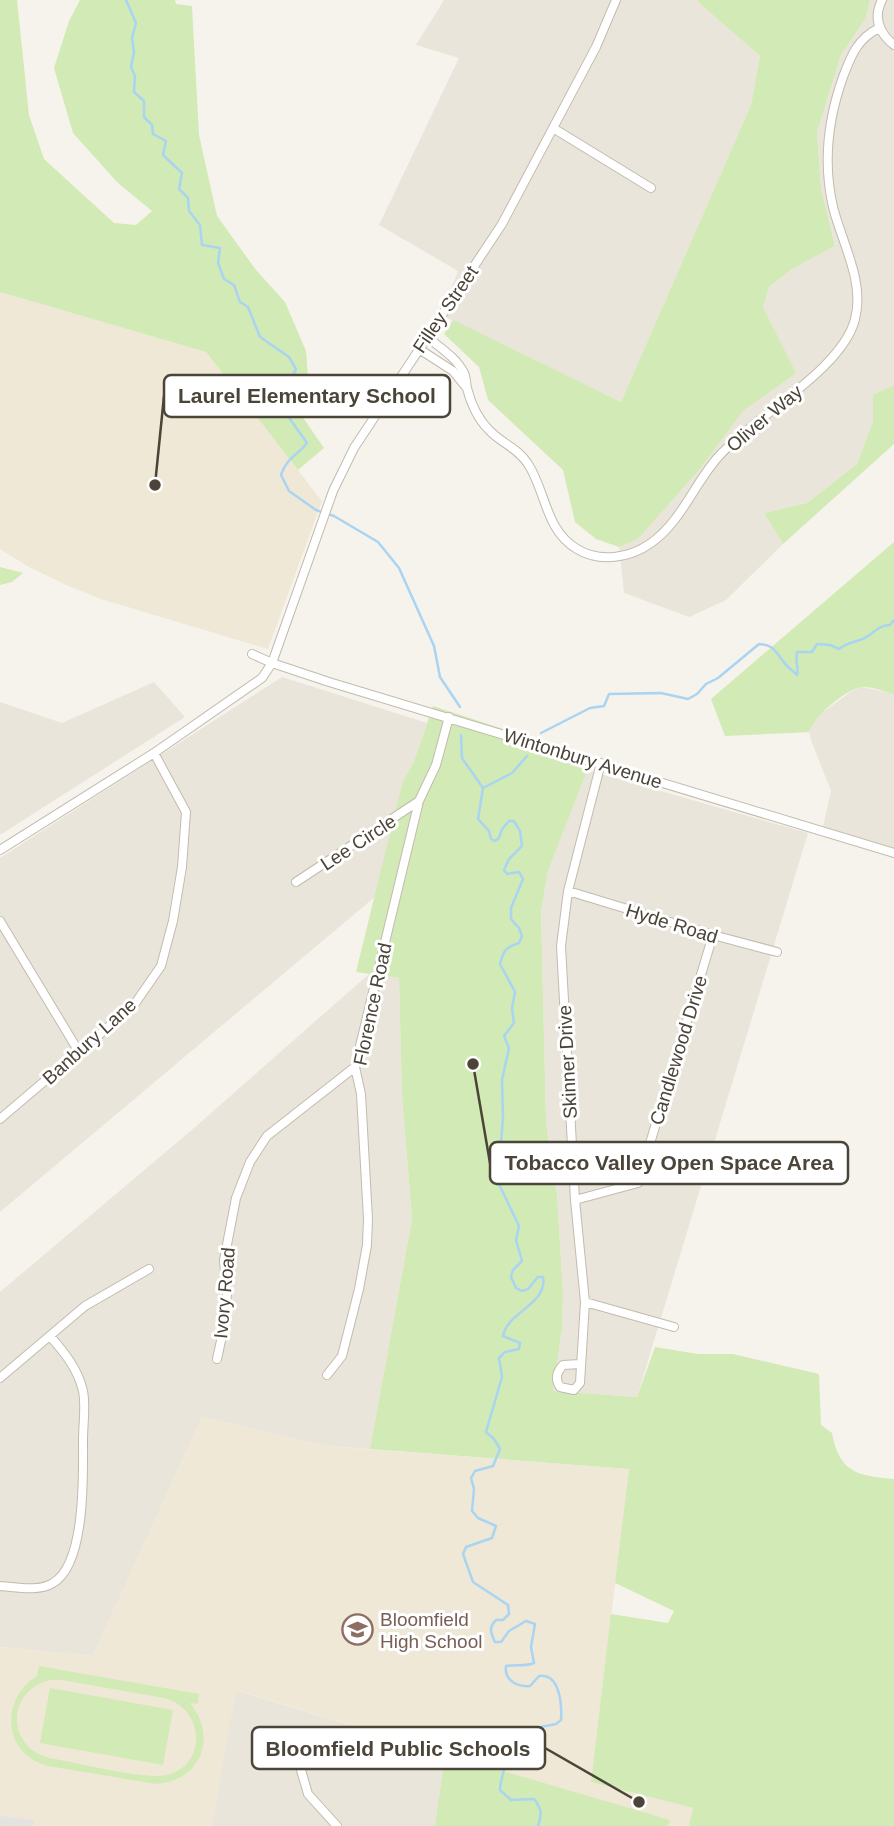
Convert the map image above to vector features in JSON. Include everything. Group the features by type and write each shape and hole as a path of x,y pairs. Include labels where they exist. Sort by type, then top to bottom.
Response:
{"street":[{"name":"Filley Street","path":"272,663 325,513 354,448 502,224 596,47 616,0"},
{"path":"882,0 878,13 879,28 884,37 894,45"},
{"name":"Oliver Way","path":"426,336 456,362 465,374 473,408 489,431 520,453 530,466 548,515 576,549 610,558 632,554 653,542 688,502 718,456 814,376 849,338 856,318 858,295 833,208 827,175 830,126 840,85 854,48 879,28"},
{"path":"553,128 652,188"},
{"name":"Oliver Way","path":"419,349 453,371 468,390"},
{"name":"Wintonbury Avenue","path":"253,654 272,663 894,852"},
{"path":"0,850 155,753 262,678 272,663"},
{"name":"Florence Road","path":"327,1375 342,1356 367,1245 361,1094 355,1067 419,801 436,765 449,717"},
{"name":"Banbury Lane","path":"0,1119 134,1005 161,966 173,921 182,867 186,811 155,753"},
{"name":"Skinner Drive","path":"580,1364 585,1302 575,1200 561,946 568,891 601,763"},
{"name":"Lee Circle","path":"296,882 419,801"},
{"name":"Hyde Road","path":"568,891 777,952"},
{"path":"0,921 79,1052"},
{"name":"Candlewood Drive","path":"575,1200 639,1183 713,935"},
{"name":"Ivory Road","path":"216,1359 226,1305 224,1260 236,1198 250,1162 267,1136 355,1067"},
{"path":"0,1378 85,1307 149,1269"},
{"path":"585,1302 674,1327"},
{"path":"0,1586 39,1588 53,1584 66,1572 80,1526 83,1391 71,1360 50,1336"},
{"path":"301,1770 308,1794 337,1826"}],"shaded area":[{"path":"444,0 698,0 760,56 751,105 621,402 441,315 458,271 379,225 459,58 416,45"},
{"path":"870,0 894,0 894,385 873,396 873,421 857,464 807,503 764,513 783,544 726,600 689,617 624,593 619,547 638,539 700,469 743,411 795,373 763,307 769,287 792,269 835,246 821,188 817,132 841,55 866,18"},
{"path":"0,292 206,352 322,501 268,649 101,599 27,566 0,549"},
{"path":"282,677 427,723 414,761 402,784 376,896 0,1212 0,858"},
{"path":"154,682 185,717 0,835 0,702 62,723"},
{"path":"862,687 894,694 894,853 822,831 831,791 809,732 819,715 852,691"},
{"path":"587,770 808,833 637,1397 553,1391 562,1329 563,1295 557,1193 546,1121 541,911 548,871"},
{"path":"369,974 399,978 402,1095 412,1219 370,1449 326,1446 202,1417 93,1656 0,1647 0,1292 194,1128"},
{"name":"Bloomfield High School","path":"202,1417 326,1446 629,1469 591,1782 693,1808 691,1826 668,1826 669,1820 236,1690 212,1826 0,1826 0,1647 93,1656"},
{"path":"235,1690 445,1754 435,1826 212,1826"},
{"path":"0,1816 34,1820 33,1826 0,1826"}],"green space":[{"path":"0,0 17,0 29,115 44,159 114,223 136,225 152,211 118,183 73,133 54,68 69,21 80,0 175,0 176,4 192,6 199,135 217,216 256,270 285,302 306,351 308,377 288,396 324,448 298,470 206,352 0,292"},
{"path":"698,0 870,0 866,18 841,55 817,132 821,188 835,246 792,269 769,287 763,307 796,373 743,411 700,469 638,539 619,547 596,539 575,522 563,470 488,400 479,367 444,334 453,320 621,402 751,105 760,56"},
{"path":"894,385 894,444 783,544 764,513 807,503 857,464 873,421 873,395"},
{"path":"894,542 894,694 870,687 855,689 823,712 809,732 725,736 711,699"},
{"path":"0,567 23,573 12,582 0,585"},
{"path":"433,706 592,758 548,871 541,911 546,1120 557,1193 563,1295 562,1329 553,1391 637,1397 655,1347 698,1354 733,1354 819,1374 821,1425 832,1433 839,1456 852,1470 894,1479 894,1826 691,1826 693,1808 591,1782 611,1614 668,1623 674,1611 615,1583 629,1469 370,1449 412,1219 402,1095 399,978 356,972 402,784 414,761"},
{"path":"39,1666 199,1694 198,1704 190,1703 203,1730 200,1755 194,1766 184,1775 156,1784 48,1766 33,1760 22,1750 11,1725 17,1698 25,1686 37,1676","holes":["50,1680 164,1698 178,1704 188,1713 194,1724 195,1749 189,1761 180,1770 156,1776 49,1758 35,1752 19,1731 19,1706 25,1695 36,1686"]},
{"path":"50,1688 173,1710 163,1765 40,1743"},
{"path":"445,1754 670,1820 668,1826 435,1826"}],"waterway":[{"path":"126,0 136,23 132,38 134,52 131,67 135,76 134,92 144,101 144,117 152,125 153,134 166,141 163,155 182,173 179,189 188,198 189,211 200,225 202,245 220,248 218,263 224,279 234,285 240,302 248,307 260,337 289,357 296,369 291,380 278,392 278,402 307,443 289,461 281,475 289,491 316,510 334,516 378,542 399,568 434,646 440,677 460,707"},
{"path":"541,733 590,708 604,706 609,694 661,693 688,699 759,644 774,649 797,675 797,652 812,652 817,644 839,649 890,625 894,620"},
{"path":"461,735 462,758 483,788 478,819 495,841 509,821 514,821 520,831 522,846 509,859 504,870 507,874 519,872 523,879 511,908 511,919 522,936 519,943 506,950 500,964 515,992 512,1008 514,1023 504,1036 509,1048 502,1080 503,1117 498,1182 519,1226 516,1240 522,1261 513,1270 511,1277 516,1288 522,1291 528,1289 538,1277 543,1277 539,1294 512,1320 503,1336 520,1343 519,1349 505,1352 499,1358 502,1377 486,1432 500,1449 493,1466 475,1471 471,1478 474,1489 472,1511 478,1518 496,1526 492,1538 466,1547 463,1554 473,1582 508,1605 509,1614 503,1620 496,1620 491,1628 495,1642 501,1642 509,1631 526,1621 535,1624 531,1647 534,1663 506,1666 507,1676 517,1684 530,1686 539,1676 546,1676 558,1691 561,1720 556,1724 488,1737 487,1743 490,1749 501,1751 504,1756 500,1790 511,1800 534,1799 540,1812 538,1826"},
{"path":"483,788 512,773 527,756"}],"place":[{"name":"Laurel Elementary School","path":"155,485"},
{"name":"Tobacco Valley Open Space Area","path":"473,1064"},
{"name":"Bloomfield High School","path":"357,1630"},
{"name":"Bloomfield Public Schools","path":"639,1802"}]}
